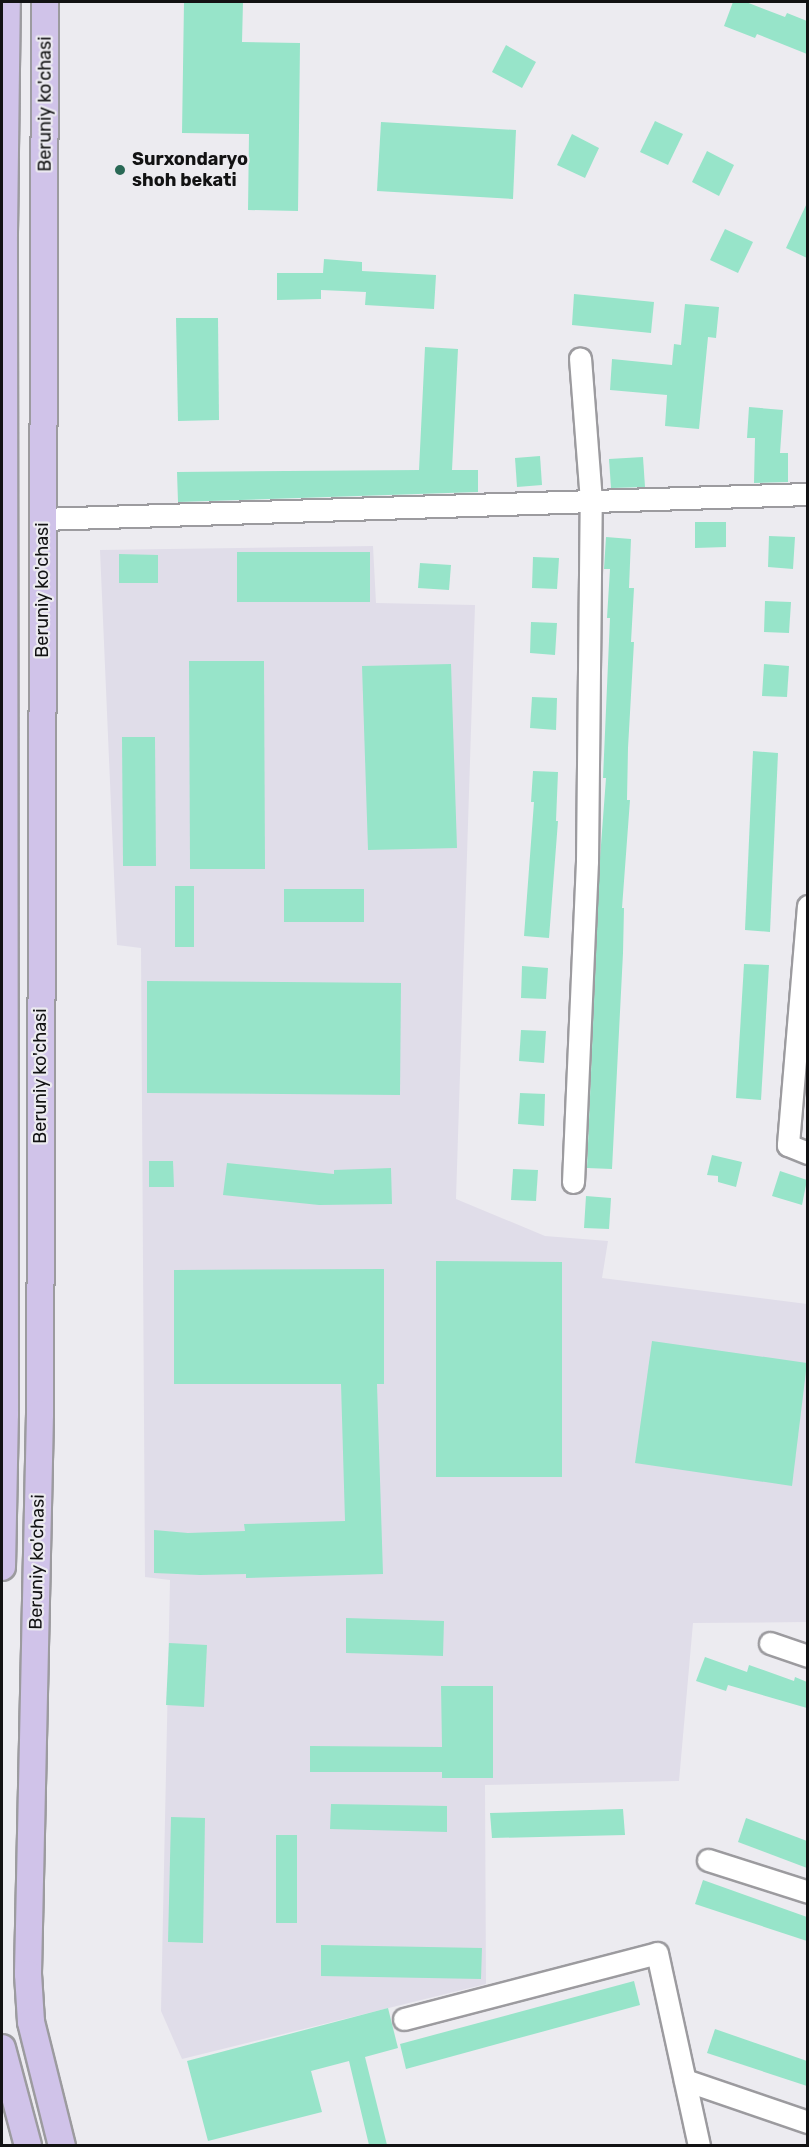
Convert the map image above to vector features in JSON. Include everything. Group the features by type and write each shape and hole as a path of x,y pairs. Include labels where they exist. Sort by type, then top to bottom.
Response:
{"main road":[{"name":"Beruniy ko'chasi","path":"2,1567 5,1414 7,2"},
{"name":"Beruniy ko'chasi","path":"45,2 40,1414 28,1974 31,2022 62,2145"},
{"path":"5,199 44,200"},
{"path":"5,1414 40,1414"},
{"path":"2,2048 28,2145"}],"street":[{"path":"573,1182 587,861 591,501 580,358"},
{"path":"42,519 807,494"},
{"path":"807,906 788,1145 807,1153"},
{"path":"770,1643 807,1656"},
{"path":"708,1860 807,1892"},
{"path":"404,2019 657,1953 699,2145"},
{"path":"685,2080 807,2121"}],"shaded area":[{"path":"373,546 376,603 475,605 456,1199 545,1236 608,1241 602,1278 807,1304 807,1622 693,1623 679,1781 485,1785 486,1984 182,2059 161,2011 170,1580 145,1577 141,948 117,945 100,550"}],"building":[{"path":"184,2 243,2 242,42 300,43 298,211 248,210 249,134 182,133"},
{"path":"733,2 746,2 785,17 787,13 807,21 807,54 757,34 755,38 724,26"},
{"path":"506,45 536,62 522,88 492,72"},
{"path":"655,121 683,134 668,165 640,152"},
{"path":"381,122 516,130 513,199 377,191"},
{"path":"572,134 599,148 585,178 557,165"},
{"path":"707,151 734,165 719,196 692,182"},
{"path":"807,203 807,258 786,248"},
{"path":"725,229 753,242 738,273 710,260"},
{"path":"324,259 362,262 362,271 436,275 434,309 365,305 366,292 321,290 321,299 277,300 277,273 323,273"},
{"path":"574,294 654,302 651,333 572,325"},
{"path":"685,304 719,307 716,338 708,337 699,429 665,426 667,395 610,390 612,359 672,365 674,344 681,345"},
{"path":"176,318 218,318 219,420 178,421"},
{"path":"425,347 458,349 452,470 478,470 478,492 178,502 177,472 419,470"},
{"path":"749,407 783,410 780,453 788,453 788,482 754,483 755,438 747,438"},
{"path":"540,456 542,485 517,487 515,458"},
{"path":"643,457 645,487 611,488 609,459"},
{"path":"695,522 726,522 726,547 695,548"},
{"path":"769,536 795,537 793,569 768,567"},
{"path":"606,537 631,539 629,588 634,588 627,800 630,800 622,908 624,908 623,953 612,1169 587,1168 600,858 606,778 603,778 610,569 604,569"},
{"path":"237,552 370,552 370,602 237,602"},
{"path":"119,554 158,555 158,583 119,583"},
{"path":"533,557 559,558 557,589 532,588"},
{"path":"420,563 451,565 449,590 418,588"},
{"path":"765,601 791,602 789,633 764,632"},
{"path":"531,622 557,623 555,655 530,653"},
{"path":"189,661 264,661 265,869 190,869"},
{"path":"451,664 457,848 368,850 362,666"},
{"path":"764,664 789,666 787,697 762,696"},
{"path":"532,697 557,698 556,730 530,728"},
{"path":"122,737 155,737 156,866 123,866"},
{"path":"753,751 778,753 770,932 745,930"},
{"path":"533,771 558,772 556,821 558,821 549,938 524,936 534,802 531,802"},
{"path":"175,886 194,886 194,947 175,947"},
{"path":"284,889 364,889 364,922 284,922"},
{"path":"744,964 769,965 761,1100 736,1098"},
{"path":"522,966 548,968 546,999 521,998"},
{"path":"147,981 401,983 400,1095 147,1093"},
{"path":"521,1030 546,1031 544,1063 519,1061"},
{"path":"520,1093 545,1094 544,1126 518,1124"},
{"path":"712,1155 742,1162 736,1187 718,1182 718,1176 707,1175"},
{"path":"149,1161 173,1161 174,1187 149,1187"},
{"path":"227,1163 334,1174 334,1170 391,1168 392,1204 319,1205 223,1195"},
{"path":"513,1169 538,1170 536,1201 511,1200"},
{"path":"780,1171 807,1180 802,1205 772,1196"},
{"path":"586,1196 611,1198 609,1229 584,1228"},
{"path":"436,1261 562,1262 562,1477 436,1477"},
{"path":"384,1269 384,1384 377,1384 383,1574 246,1578 246,1574 154,1573 154,1530 188,1533 245,1531 244,1524 345,1521 341,1384 174,1384 174,1270"},
{"path":"652,1341 807,1363 792,1486 635,1463"},
{"path":"346,1618 444,1621 443,1656 346,1653"},
{"path":"169,1643 207,1645 204,1707 166,1705"},
{"path":"705,1657 747,1672 749,1665 794,1681 795,1677 807,1682 807,1708 728,1685 726,1691 696,1681"},
{"path":"441,1686 493,1686 493,1778 442,1778 442,1772 310,1772 310,1746 442,1747"},
{"path":"331,1804 447,1806 447,1832 330,1829"},
{"path":"623,1809 625,1835 492,1838 490,1813"},
{"path":"171,1817 205,1818 203,1943 168,1942"},
{"path":"746,1818 807,1841 807,1868 738,1842"},
{"path":"276,1835 297,1835 297,1923 276,1923"},
{"path":"703,1880 807,1917 807,1941 695,1904"},
{"path":"321,1945 482,1948 481,1979 321,1976"},
{"path":"634,1981 640,2005 406,2069 400,2044"},
{"path":"388,2008 398,2048 365,2057 387,2145 369,2145 349,2061 311,2071 322,2112 208,2141 187,2061"},
{"path":"715,2029 807,2061 807,2086 707,2053"}],"place":[{"name":"Surxondaryo shoh bekati","path":"120,170"}]}
